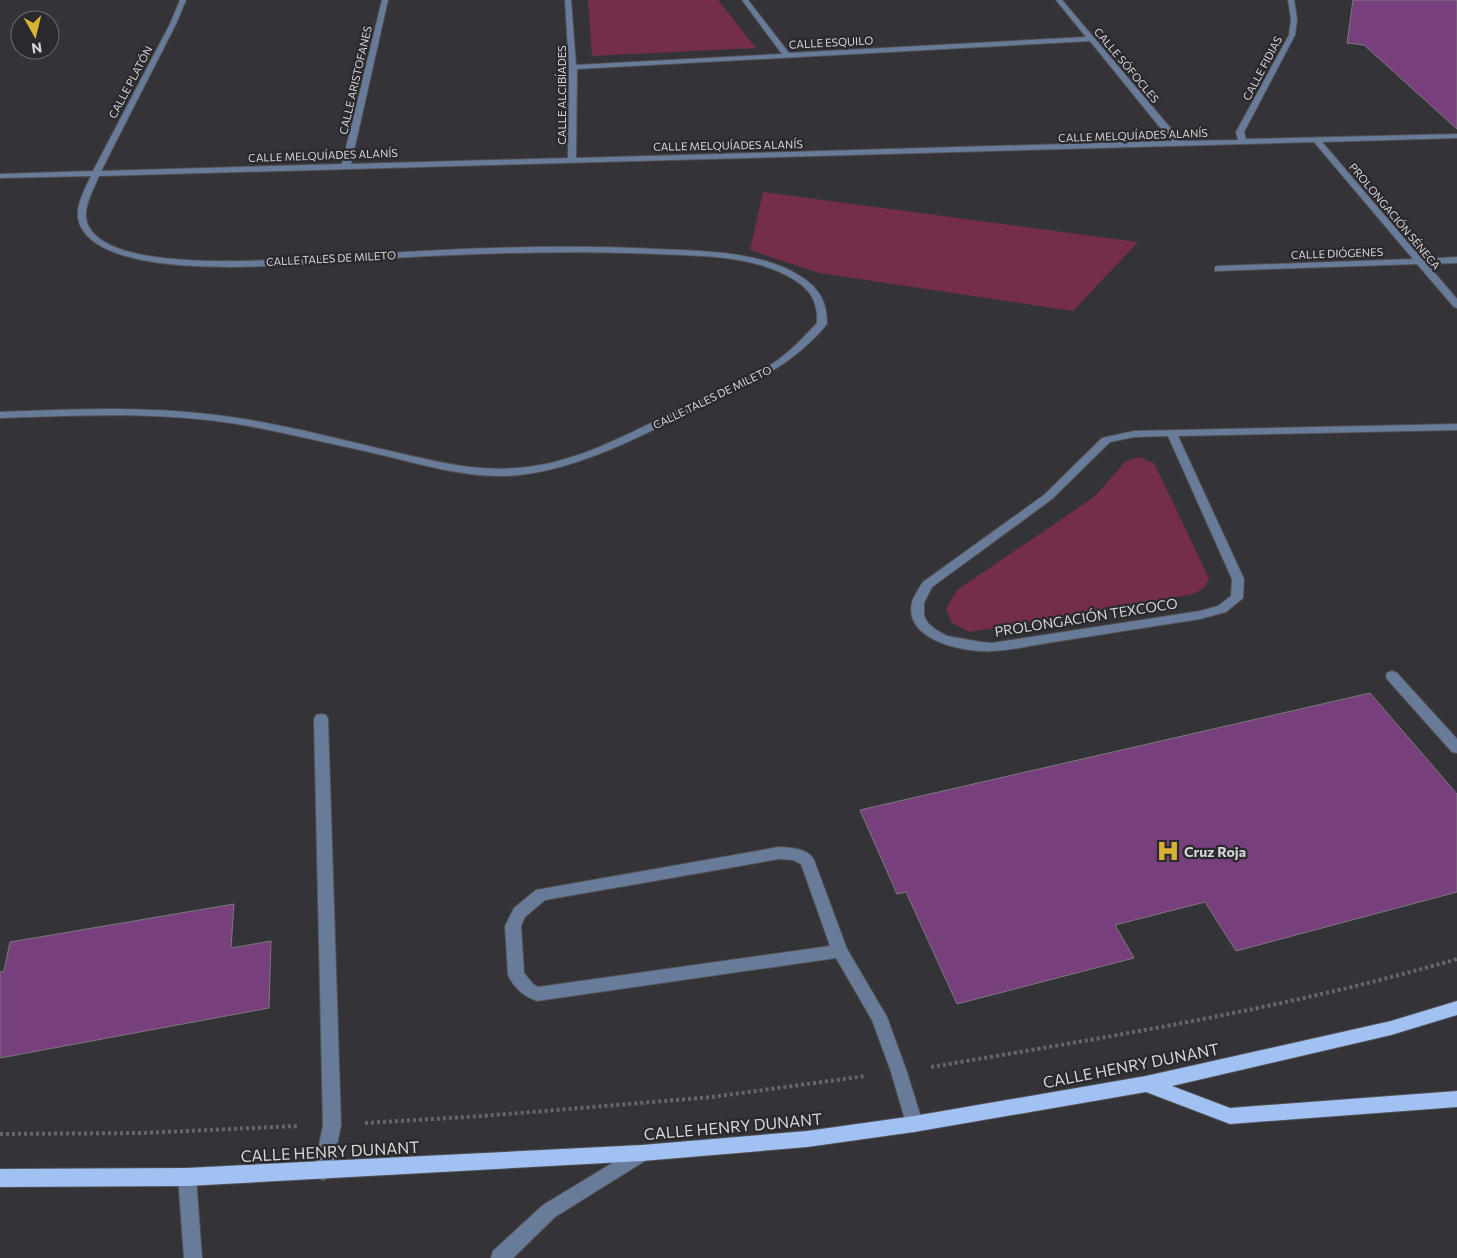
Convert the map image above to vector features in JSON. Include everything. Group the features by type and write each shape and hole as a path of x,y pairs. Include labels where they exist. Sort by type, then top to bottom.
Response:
{"main road":[{"name":"CALLE HENRY DUNANT","path":"0,1178 187,1177 642,1154 807,1139 914,1124 1146,1084 1392,1028 1457,1008"},
{"path":"1146,1084 1230,1116 1457,1099"}],"street":[{"name":"CALLE PLATÓN","path":"95,173 173,24 183,0"},
{"name":"CALLE ARISTOFANES","path":"346,166 385,0"},
{"name":"CALLE ALCIBÍADES","path":"568,0 574,66 572,160"},
{"path":"745,0 787,56"},
{"name":"CALLE SÓFOCLES","path":"1059,0 1090,40 1170,133 1177,145"},
{"name":"CALLE FIDIAS","path":"1243,143 1240,132 1292,35 1294,19 1291,0"},
{"name":"CALLE ESQUILO","path":"574,66 1090,40"},
{"name":"CALLE MELQUÍADES ALANÍS","path":"0,176 1457,136"},
{"name":"PROLONGACIÓN SÉNECA","path":"1317,141 1457,305"},
{"name":"CALLE TALES DE MILETO","path":"0,415 103,412 217,418 276,429 480,474 509,474 539,470 571,462 611,447 774,366 804,342 822,324 822,306 815,293 801,280 778,268 743,259 704,254 625,249 559,249 253,263 186,263 116,252 97,242 87,232 81,214 95,173"},
{"name":"CALLE DIÓGENES","path":"1218,269 1457,260"},
{"name":"PROLONGACIÓN TEXCOCO","path":"1172,434 1238,579 1237,598 1222,609 1190,616 992,647 965,644 933,636 920,622 918,603 927,585 1048,497 1106,440 1134,434 1457,427"},
{"path":"1392,676 1457,748"},
{"path":"320,719 332,1125 323,1170"},
{"path":"840,951 537,994 527,989 516,974 513,926 519,913 541,894 715,863 779,853 795,854 807,860 840,951 879,1016 899,1072 914,1124"},
{"path":"500,1258 549,1211 642,1154"},
{"path":"187,1177 193,1258"}],"path":[{"path":"0,1134 142,1133 332,1125 483,1116 712,1097 899,1072 1258,1008 1426,969 1457,958"}],"shaded area":[{"path":"588,0 718,0 756,48 592,56"},
{"path":"763,192 1138,242 1073,311 819,273 750,250"},
{"path":"1139,457 1154,463 1209,578 1205,587 1194,594 970,632 952,623 946,609 957,590 1094,497 1126,461"}],"building":[{"path":"1353,0 1457,0 1457,129 1364,45 1347,43"},
{"name":"Cruz Roja","path":"1370,693 1457,794 1457,892 1236,951 1205,902 1115,925 1134,958 957,1004 906,892 897,894 860,810"},
{"path":"234,904 231,948 271,941 269,1008 0,1058 0,972 4,971 10,942"}],"place":[{"name":"Cruz Roja","path":"1168,851"}]}
